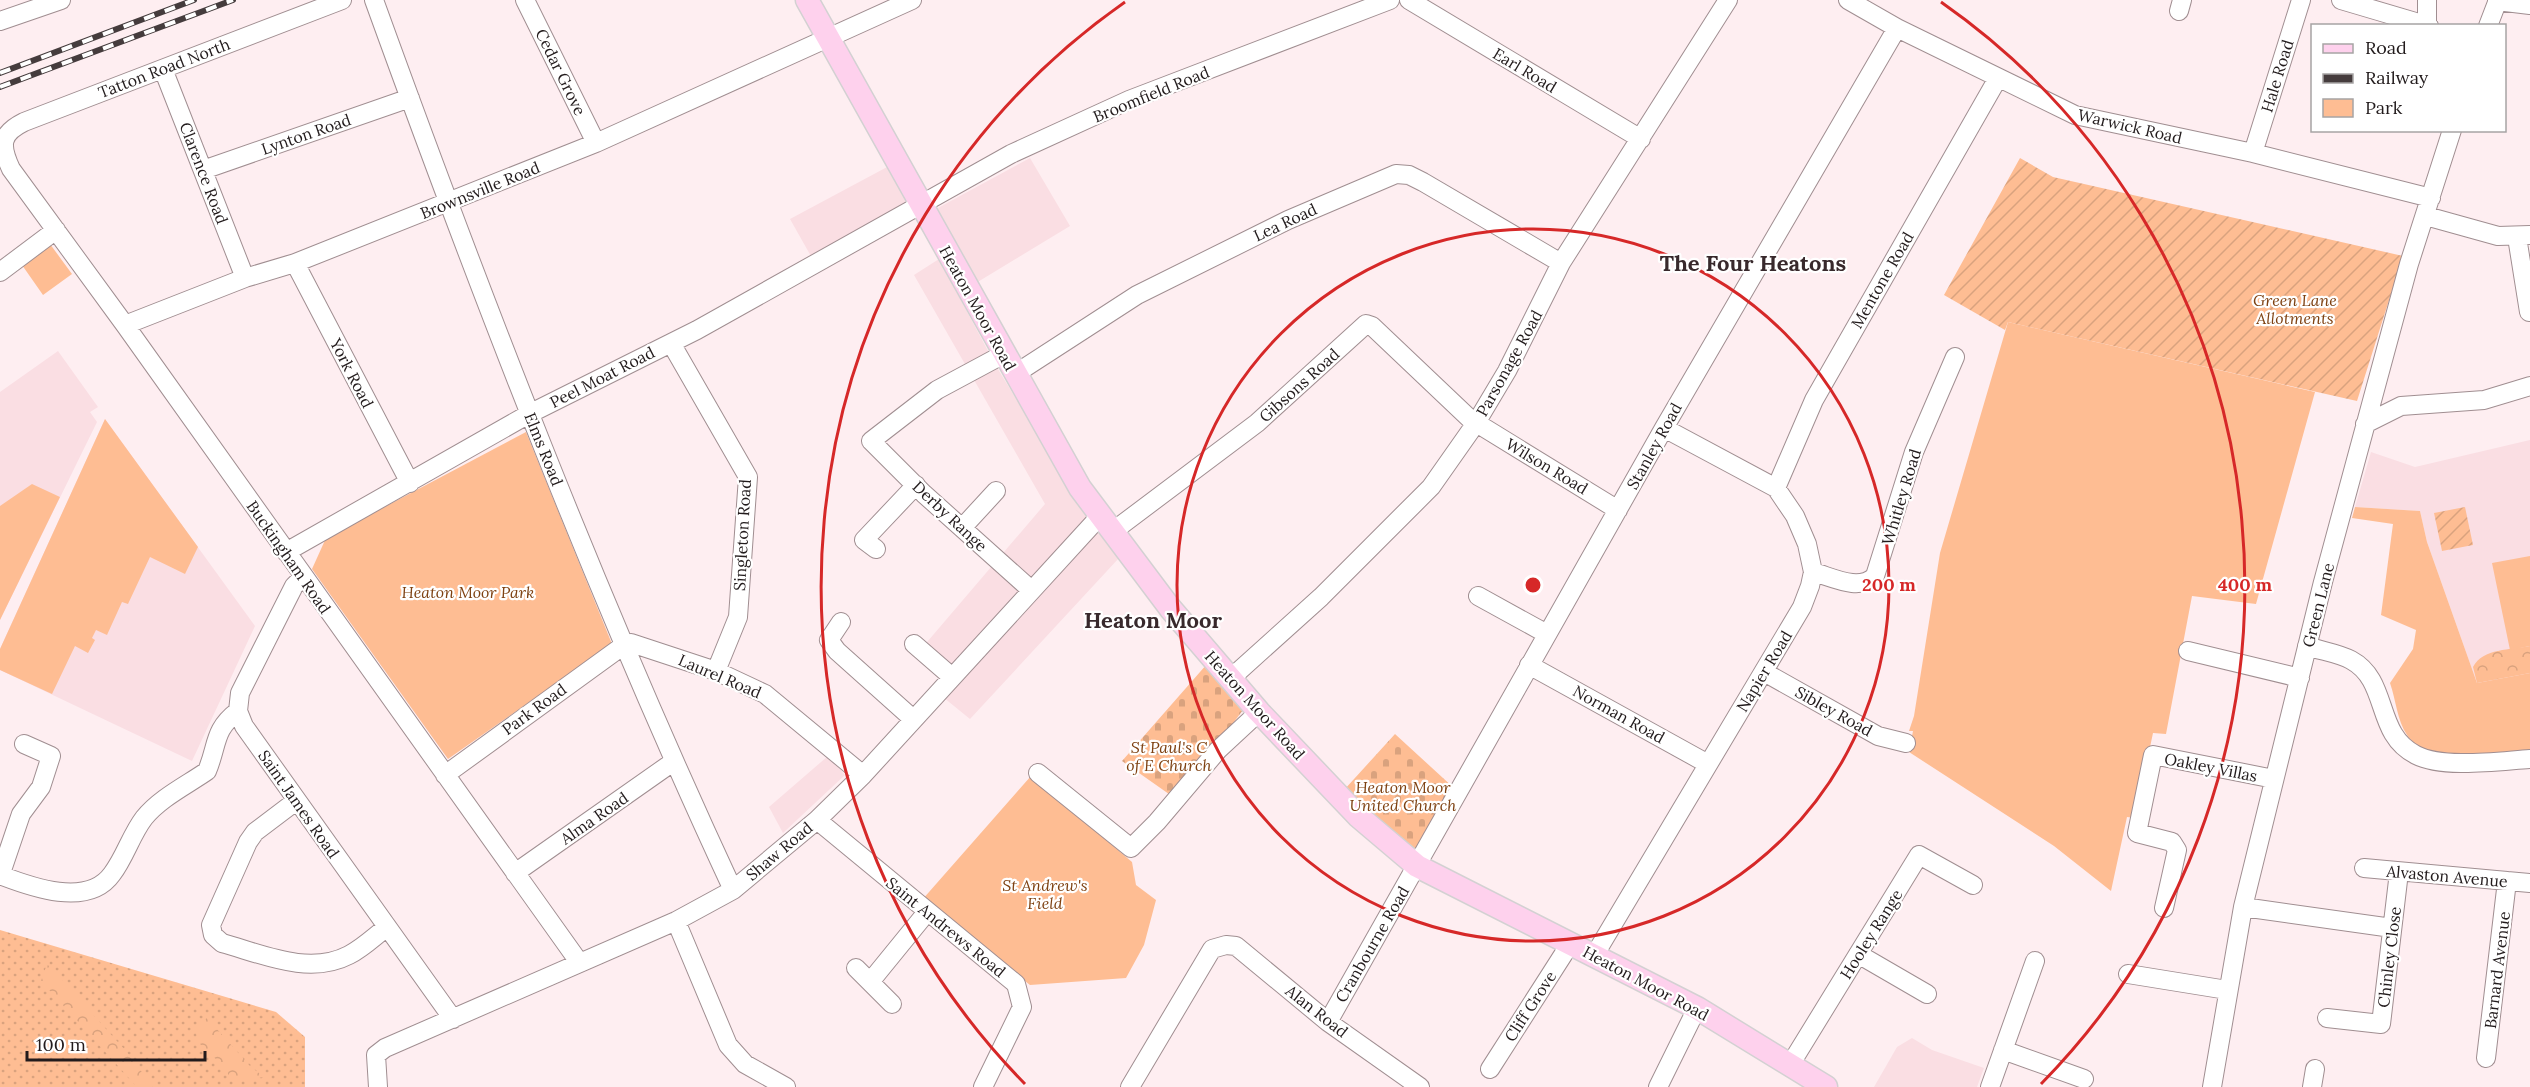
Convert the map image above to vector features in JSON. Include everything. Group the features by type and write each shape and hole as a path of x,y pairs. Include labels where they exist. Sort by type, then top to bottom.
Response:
{"main road":[{"name":"Heaton Moor Road","path":"807,0 1080,488 1170,608 1259,712 1358,816 1417,866 1697,1008 1826,1087"}],"street":[{"path":"0,21 61,0"},
{"name":"Tatton Road North","path":"0,144 11,128 18,124 342,0"},
{"name":"Elms Road","path":"374,0 448,203 529,414 673,762 733,890"},
{"name":"Cedar Grove","path":"525,0 596,143"},
{"name":"Brownsville Road","path":"125,325 245,278 295,263 596,143 912,0"},
{"name":"Broomfield Road","path":"921,206 1011,154 1130,100 1390,0"},
{"name":"Earl Road","path":"1409,0 1641,139"},
{"name":"Parsonage Road","path":"1230,679 1321,597 1431,487 1476,423 1507,371 1561,264 1728,0"},
{"name":"Warwick Road","path":"1848,0 1897,28 2075,115 2253,153 2428,207 2498,236 2523,236"},
{"name":"Hale Road","path":"2253,153 2301,0"},
{"path":"2341,0 2425,24"},
{"path":"2427,0 2428,24"},
{"path":"2489,24 2498,0 2530,5"},
{"name":"Stanley Road","path":"1417,866 1664,428 1897,28"},
{"name":"Clarence Road","path":"163,69 245,278"},
{"name":"Mentone Road","path":"1776,488 1814,399 1998,78"},
{"name":"Lynton Road","path":"203,170 410,98"},
{"name":"Green Lane","path":"2212,1087 2243,907 2307,646 2409,264 2451,132"},
{"name":"Buckingham Road","path":"0,144 11,169 125,325 579,962"},
{"name":"Lea Road","path":"1015,374 1137,295 1288,220 1396,174 1423,182 1561,264"},
{"name":"Peel Moat Road","path":"286,552 529,414 671,343 921,206"},
{"path":"0,272 56,230"},
{"path":"2523,236 2529,312"},
{"name":"York Road","path":"295,263 410,483"},
{"name":"Gibsons Road","path":"1106,524 1257,423 1366,324 1372,326 1476,423"},
{"name":"Singleton Road","path":"671,343 748,477 738,617 716,671"},
{"name":"Derby Range","path":"1004,354 937,390 871,441 915,485 1030,589"},
{"name":"Whitley Road","path":"1813,572 1871,588 1914,452 1955,357"},
{"path":"2377,383 2401,406"},
{"path":"2365,423 2401,406 2484,400 2530,386"},
{"name":"Wilson Road","path":"1476,423 1618,510"},
{"name":"Napier Road","path":"1594,956 1802,607 1813,572 1807,544 1795,516 1776,488 1664,428"},
{"path":"876,549 864,540 915,485"},
{"path":"962,528 996,491"},
{"name":"Shaw Road","path":"378,1087 376,1055 385,1048 675,921 733,890 817,820 863,775 1030,589 1106,524"},
{"path":"24,744 51,756 41,787 21,814 0,876 33,888 64,892 87,891 103,884 112,874 144,818 155,807 207,771 217,735 222,725 238,711 240,693 294,586 303,577"},
{"path":"1478,596 1547,634"},
{"path":"841,622 829,640 837,651 913,719"},
{"name":"Laurel Road","path":"624,645 631,643 644,646 716,671 765,694 863,775"},
{"path":"914,644 951,677"},
{"name":"Park Road","path":"445,775 624,645"},
{"path":"2307,646 2351,660 2367,674 2376,687 2389,730 2398,744 2417,756 2435,761 2458,762 2530,759"},
{"path":"2188,651 2300,678"},
{"name":"Norman Road","path":"1529,664 1708,764"},
{"name":"Sibley Road","path":"1764,672 1878,735 1906,743"},
{"name":"Saint James Road","path":"238,711 244,726 296,801 453,1019"},
{"path":"1038,773 1131,848 1157,822 1218,750 1259,712"},
{"name":"Oakley Villas","path":"2164,908 2177,850 2172,842 2137,833 2153,755 2274,779"},
{"name":"Alma Road","path":"515,873 673,762"},
{"path":"296,801 255,832 248,842 211,925 213,935 222,943 296,964 320,963 348,956 387,927"},
{"name":"Saint Andrews Road","path":"817,820 1016,984 1022,1008 983,1087"},
{"name":"Hooley Range","path":"1790,1065 1919,855 1973,885"},
{"name":"Cranbourne Road","path":"1328,1022 1417,866"},
{"name":"Alvaston Avenue","path":"2364,868 2530,883"},
{"name":"Chinley Close","path":"2327,1018 2381,1024 2399,872"},
{"name":"Barnard Avenue","path":"2486,1058 2507,881"},
{"path":"2243,907 2392,928"},
{"path":"870,981 927,912"},
{"path":"675,921 728,1045 745,1064 786,1087"},
{"name":"Cliff Grove","path":"1490,1069 1570,944"},
{"name":"Alan Road","path":"1130,1087 1212,949 1226,945 1236,946 1328,1022 1420,1087"},
{"path":"1858,954 1927,994"},
{"path":"1990,1087 2035,961"},
{"path":"856,968 892,1004"},
{"path":"2128,974 2227,990"},
{"path":"1659,1087 1697,1008"},
{"path":"2003,1050 2084,1079"}],"shaded area":[{"path":"1030,158 1070,226 976,283 936,209"},
{"path":"889,166 910,204 812,258 790,219"},
{"path":"939,259 996,366 1080,503 1119,558 970,719 938,693 947,683 916,655 1045,504 914,275"},
{"path":"58,351 98,407 90,412 97,422 0,620 0,392"},
{"path":"105,419 255,626 192,761 0,670 0,649"},
{"path":"2530,440 2530,673 2477,683 2427,542 2420,511 2355,507 2371,452 2415,467"},
{"path":"828,756 845,775 783,833 769,807"},
{"path":"1912,1038 1932,1050 1984,1068 1977,1087 1874,1087 1897,1047"}],"green space":[{"name":"Green Lane Allotments","path":"2020,158 2053,177 2403,256 2357,401 2008,322 2005,330 1944,295"},
{"path":"50,244 72,274 43,295 22,265"},
{"path":"2008,322 2315,392 2256,604 2192,596 2166,734 2153,733 2135,818 2127,817 2111,891 2054,846 1909,752 1913,731 1909,731 1914,716 1940,553"},
{"path":"105,419 198,547 185,574 150,557 128,604 122,602 107,635 96,630 92,638 95,640 88,653 75,646 52,694 0,670 0,649"},
{"name":"Heaton Moor Park","path":"526,432 612,644 448,759 312,569 326,538"},
{"path":"32,484 60,497 0,620 0,506"},
{"path":"2355,507 2420,511 2427,542 2477,683 2530,673 2530,754 2482,757 2446,755 2430,752 2417,745 2407,735 2390,683 2413,649 2416,630 2381,615 2393,524 2352,518"},
{"path":"2465,507 2473,545 2442,551 2434,513"},
{"path":"2530,556 2530,646 2510,650 2492,563"},
{"path":"2530,646 2530,673 2477,683 2473,667 2483,656"},
{"name":"St Paul's C of E Church","path":"1207,664 1243,710 1176,799 1122,761"},
{"name":"Heaton Moor United Church","path":"1395,734 1455,789 1414,859 1344,790"},
{"name":"St Andrew's Field","path":"1031,776 1132,862 1136,885 1156,900 1144,945 1126,978 1030,985 922,900"},
{"path":"0,930 276,1012 305,1037 305,1087 0,1087"},
{"path":"47,964 126,1051 153,1087 137,1087 41,981"},
{"path":"207,1018 250,1066 264,1077 233,1082 224,1067 198,1042 195,1027"}],"railway":[{"path":"0,73 194,0"},
{"path":"0,87 233,0"}],"district":[{"name":"The Four Heatons","path":"1753,263"},
{"name":"Heaton Moor","path":"1153,620"}]}
